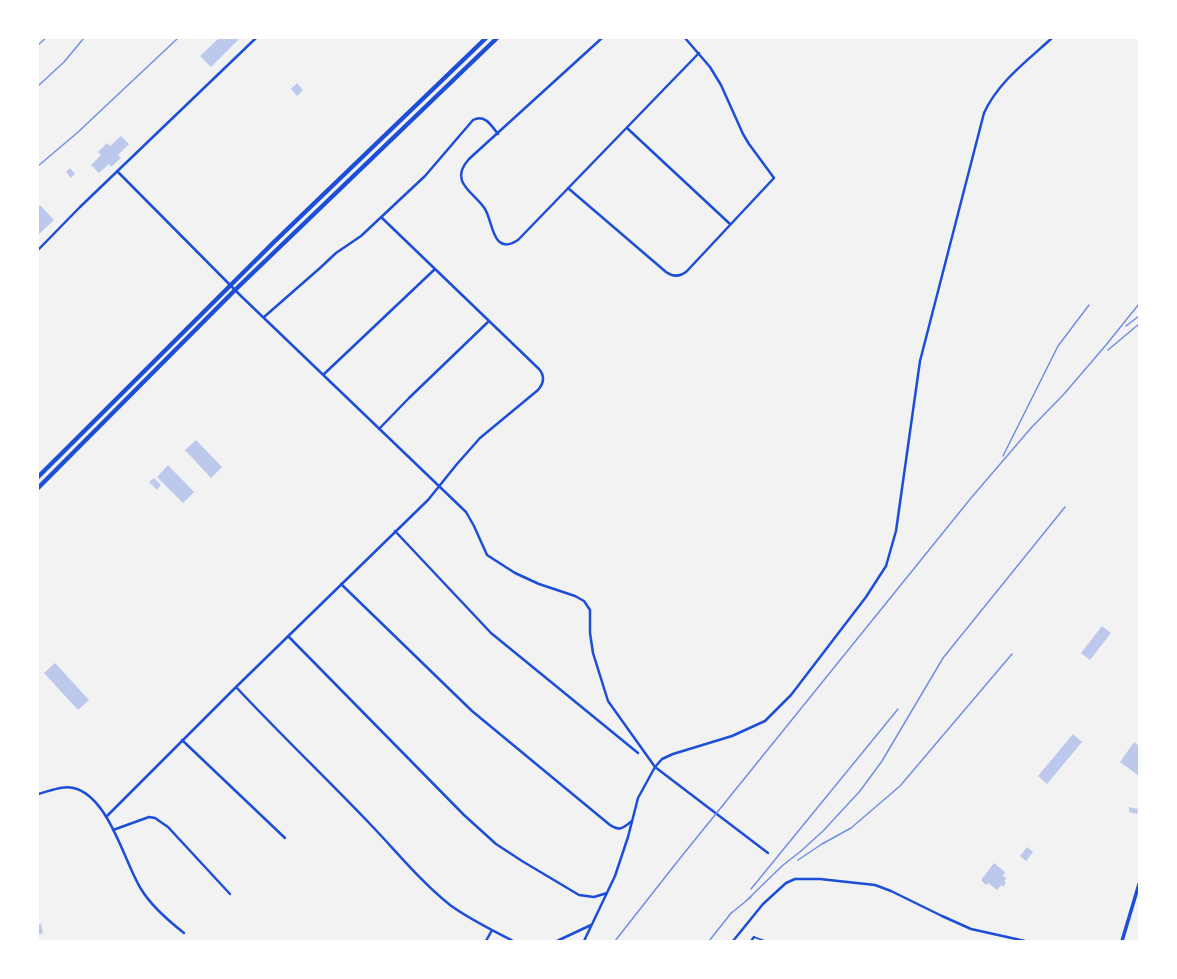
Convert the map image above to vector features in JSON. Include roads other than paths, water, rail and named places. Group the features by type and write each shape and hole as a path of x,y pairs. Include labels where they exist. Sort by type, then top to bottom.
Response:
{"highway":[{"path":"38,477 230,285 486,38"},
{"path":"38,488 235,290 497,38"}],"main road":[{"path":"1122,941 1139,884"}],"street":[{"path":"38,250 117,171 256,38"},
{"path":"602,38 469,159 463,167 461,178 466,189 485,209 488,214 492,230 500,242 509,244 518,240 699,53"},
{"path":"568,188 666,272 677,276 687,271 774,178 749,144 721,85 710,67 685,38"},
{"path":"584,941 615,876 638,798 655,767 662,759 672,754 732,736 765,721 791,695 866,597 886,566 896,531 922,351 984,113 998,90 1052,38"},
{"path":"264,317 336,253 355,241 381,217 424,176 473,120 482,118 490,122 498,134"},
{"path":"626,128 730,224"},
{"path":"117,171 235,290 466,512 487,555 514,573 539,584 576,596 587,604 590,610 590,633 593,653 608,701 655,767 768,853"},
{"path":"106,817 182,740 428,500 480,438 538,390 542,384 543,376 541,372 381,217"},
{"path":"323,375 435,269"},
{"path":"379,429 489,321"},
{"path":"84,430 90,435"},
{"path":"395,531 491,633 638,753"},
{"path":"341,584 472,711 610,826 621,829 632,821"},
{"path":"288,636 464,815 496,844 579,895 594,897 607,893"},
{"path":"236,687 371,824 434,891 457,910 513,941"},
{"path":"182,740 285,838"},
{"path":"38,794 65,788 76,788 92,799 106,817 141,890 168,921 184,933"},
{"path":"113,830 149,817 155,818 168,827 230,894"},
{"path":"734,941 763,904 786,883 795,879 820,879 875,885 891,891 971,929 1025,941"},
{"path":"557,941 592,924"},
{"path":"486,941 492,930"},
{"path":"751,941 754,937"}],"lane":[{"path":"754,937 765,941"}],"railway":[{"path":"38,45 46,38"},
{"path":"38,86 64,62 84,38"},
{"path":"38,166 77,133 178,38"},
{"path":"615,941 971,498 1031,428 1064,394 1139,304"},
{"path":"1003,456 1058,346 1089,305"},
{"path":"1126,326 1139,316"},
{"path":"1108,350 1139,324"},
{"path":"746,901 782,866 823,831 860,791 882,761 943,658 1065,507"},
{"path":"798,860 822,844 851,828 900,786 1012,654"},
{"path":"751,889 898,709"},
{"path":"729,915 751,897"},
{"path":"709,941 732,912"}]}
